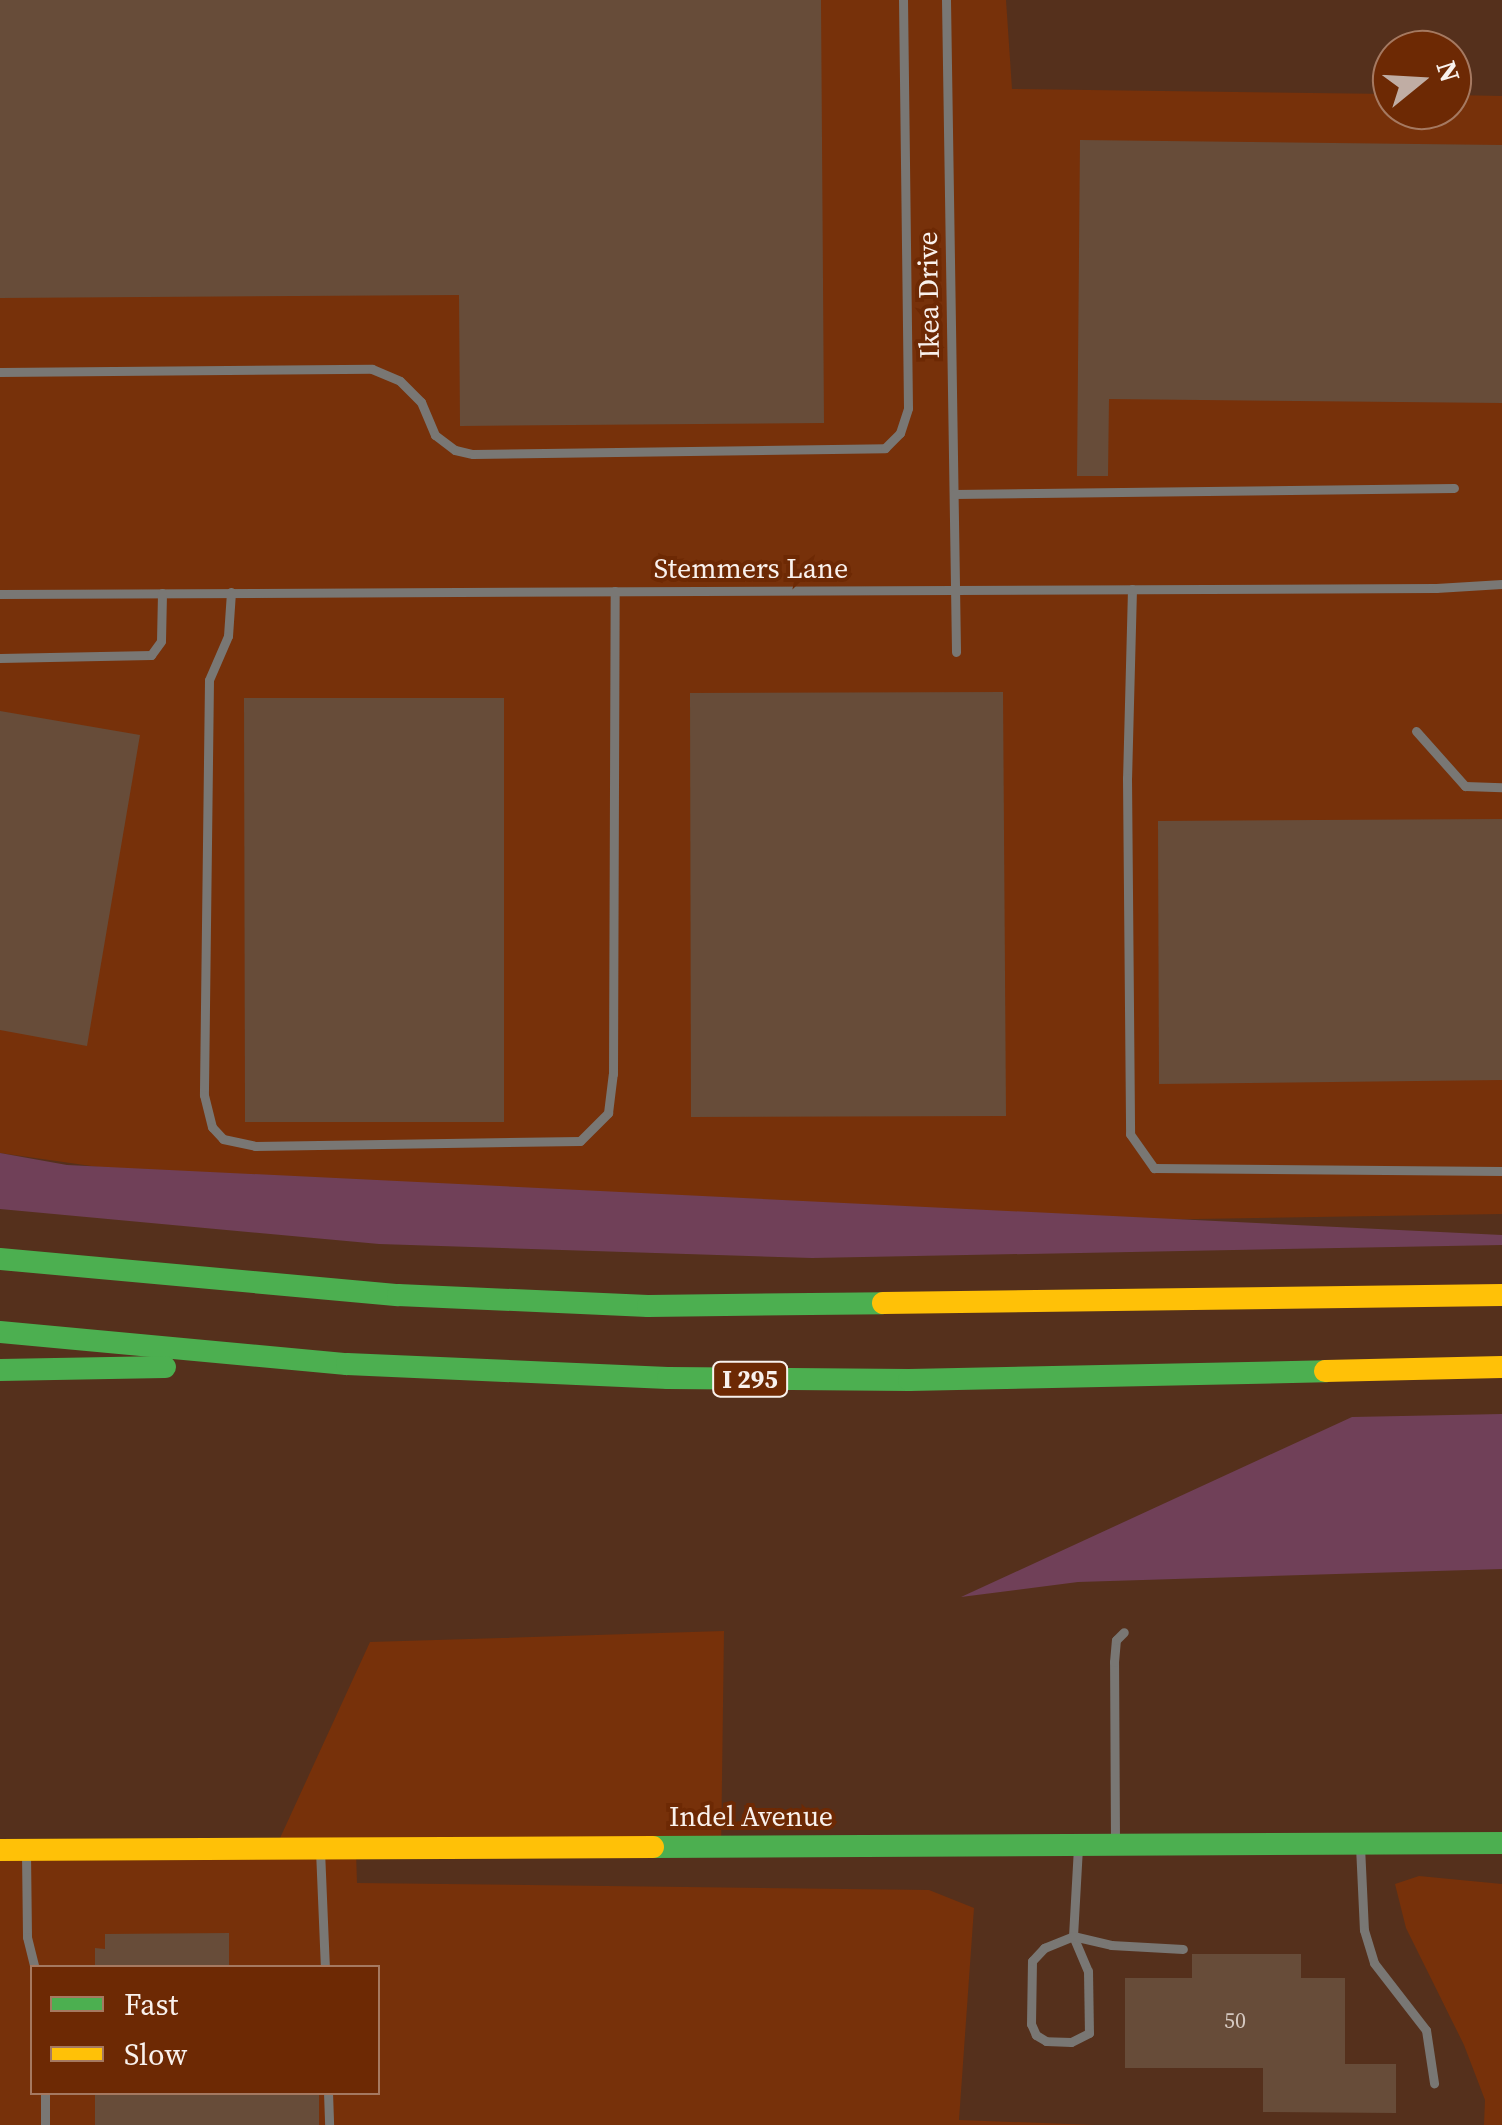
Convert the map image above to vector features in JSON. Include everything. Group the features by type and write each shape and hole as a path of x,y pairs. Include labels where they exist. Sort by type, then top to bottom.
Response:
{"main road":[{"path":"0,1259 317,1289 631,1305 1502,1295"},
{"name":"I 295","path":"0,1332 347,1364 588,1376 829,1380 1502,1366"},
{"path":"0,1370 347,1364"},
{"name":"Indel Avenue","path":"0,1850 1502,1843"}],"lane":[{"path":"0,372 372,368 400,382 420,402 435,435 455,450 473,454 885,448 900,433 908,408 902,0"},
{"name":"Ikea Drive","path":"946,0 956,652"},
{"path":"954,494 1454,488"},
{"name":"Stemmers Lane","path":"0,594 1436,588 1502,584"},
{"path":"1132,589 1127,778 1130,1134 1154,1168 1502,1172"},
{"path":"231,592 228,636 209,680 204,1095 212,1127 223,1139 255,1146 580,1141 608,1113 613,1074 615,591"},
{"path":"0,658 151,655 161,640 162,593"},
{"path":"1416,731 1466,786 1502,787"},
{"path":"1115,1844 1114,1662 1116,1640 1124,1632"},
{"path":"1078,1844 1073,1936 1088,1971 1089,2033 1082,2040 1046,2041 1036,2035 1031,2024 1032,1961 1044,1948 1073,1936 1110,1946 1183,1950"},
{"path":"1360,1844 1364,1930 1374,1962 1426,2030 1434,2084"},
{"path":"320,1848 325,1965"},
{"path":"26,1850 27,1936 34,1965"},
{"path":"45,2095 45,2125"},
{"path":"328,2095 329,2125"}],"shaded area":[{"path":"0,0 1006,0 1012,89 1372,94 1372,130 1472,130 1472,95 1502,96 1502,1214 541,1230 0,1153"},
{"path":"0,1153 67,1165 1502,1235 1502,1245 812,1258 379,1244 0,1209"},
{"path":"1502,1414 1502,1569 1078,1582 961,1597 1352,1417"},
{"path":"724,1631 721,1854 356,1851 357,1883 929,1890 974,1908 959,2120 1096,2125 0,2125 0,1852 275,1849 370,1642"},
{"path":"1419,1876 1502,1884 1502,2125 1484,2125 1485,2100 1464,2045 1406,1928 1395,1884"}],"building":[{"path":"0,0 821,0 824,423 460,426 459,295 0,298"},
{"path":"1080,140 1502,145 1502,403 1109,399 1108,476 1077,476"},
{"path":"1003,692 1006,1116 691,1117 690,693"},
{"path":"244,698 504,698 504,1122 245,1122"},
{"path":"0,711 140,735 87,1046 0,1030"},
{"path":"1502,819 1502,1080 1159,1084 1158,821"},
{"path":"229,1933 229,1965 95,1965 95,1948 105,1949 105,1934"},
{"path":"1192,1954 1301,1954 1301,1978 1345,1978 1345,2064 1396,2064 1396,2113 1263,2112 1263,2068 1125,2068 1125,1978 1192,1978"},
{"path":"95,2095 319,2095 319,2125 95,2125"}],"traffic: fast":[{"path":"0,1259 398,1295 648,1306 883,1303"},
{"path":"0,1332 347,1364 668,1378 909,1380 1325,1371"},
{"path":"0,1370 165,1367"},
{"path":"653,1847 1502,1843"}],"traffic: slow":[{"path":"883,1303 1502,1295"},
{"path":"1325,1371 1502,1367"},
{"path":"0,1850 653,1847"}]}
